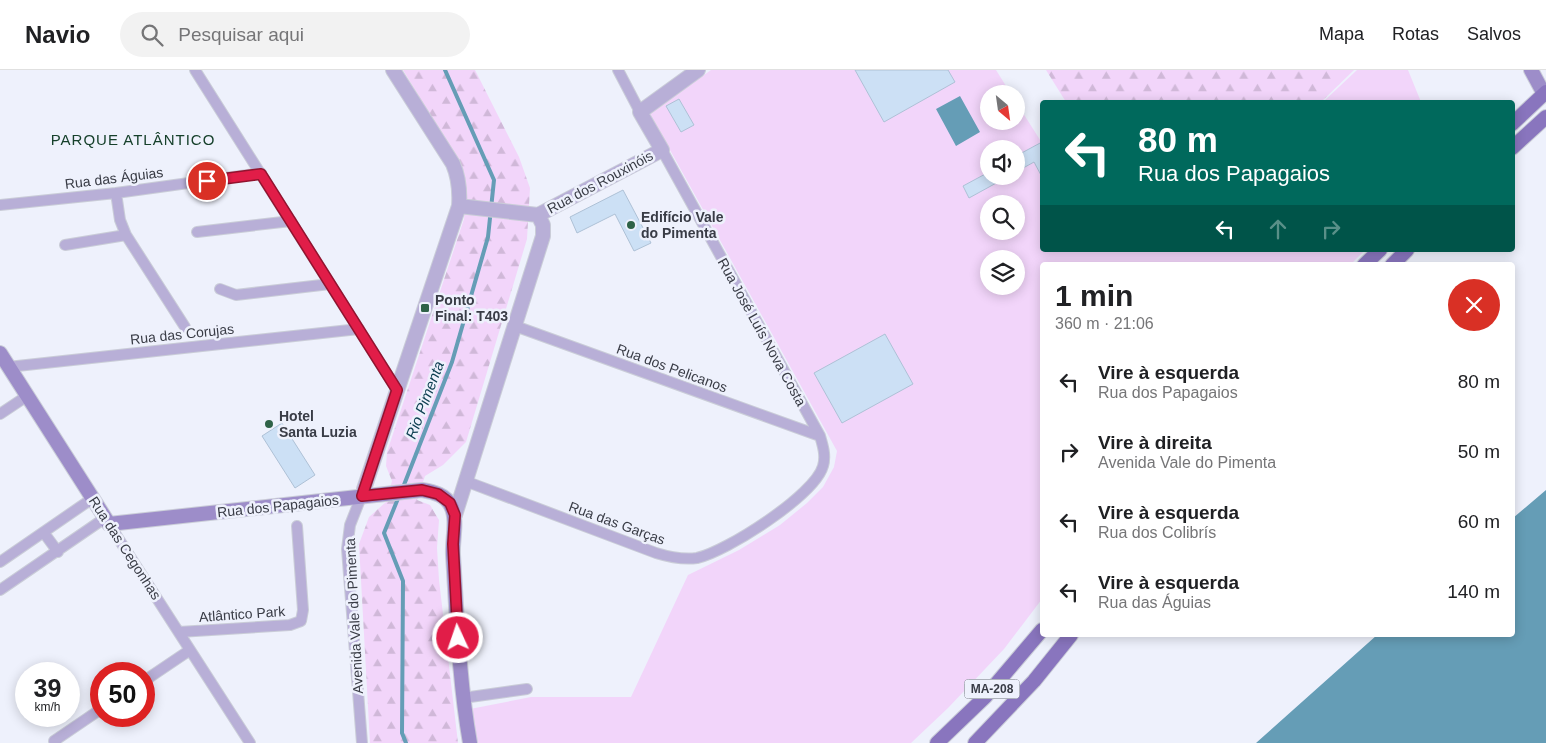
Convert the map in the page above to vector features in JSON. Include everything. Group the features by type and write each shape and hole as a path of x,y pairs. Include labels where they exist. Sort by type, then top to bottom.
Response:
{"main road":[{"path":"1515,121 1545,93 1531,70"},
{"path":"1515,145 1546,117"},
{"path":"1367,262 1378,252"},
{"path":"1395,262 1405,252"},
{"name":"Rua das Cegonhas","path":"0,354 107,521"},
{"name":"Rua dos Papagaios","path":"107,521 363,492 381,494 422,490 445,498"},
{"path":"445,498 450,503 455,515 453,544 462,698 470,743"},
{"name":"MA-208","path":"937,743 985,697 1040,632"},
{"name":"MA-208","path":"975,743 1028,688 1069,637"}],"street":[{"path":"195,70 397,390"},
{"name":"Avenida Vale do Pimenta","path":"362,743 348,544 350,525 363,492 459,206 459,183 453,164 393,70"},
{"name":"Rua José Luís Nova Costa","path":"618,70 820,436"},
{"path":"640,112 698,70"},
{"name":"Rua dos Rouxinóis","path":"538,214 662,150"},
{"name":"Rua das Águias","path":"0,204 116,193 261,174"},
{"path":"116,193 120,220 126,235 186,327"},
{"path":"455,515 543,233 543,224 538,214 459,206"},
{"path":"197,232 291,222"},
{"path":"65,245 126,235"},
{"path":"220,289 236,295 330,284"},
{"name":"Rua dos Pelicanos","path":"515,326 820,436"},
{"name":"Rua das Corujas","path":"8,367 359,329"},
{"path":"0,414 27,396"},
{"name":"Rua das Garças","path":"465,481 656,553 683,559 695,558 708,555 771,518 796,500 816,481 823,467 824,454 820,436"},
{"path":"445,498 465,481"},
{"path":"0,562 93,498"},
{"path":"0,590 107,521"},
{"name":"Rua das Cegonhas","path":"107,521 250,743"},
{"name":"Atlântico Park","path":"178,632 290,625 301,621 303,610 297,526"},
{"path":"44,532 58,552"},
{"path":"155,674 190,650"},
{"path":"462,698 527,689"},
{"path":"56,743 54,740 90,716"}],"green space":[{"path":"403,70 475,70 519,157 530,188 527,239 466,442 443,465 425,476 417,500 430,505 439,520 437,548 439,580 458,743 370,743 359,544 369,517 386,502 392,481 386,466 387,452 464,219 467,195 465,179 456,158"},
{"path":"711,70 996,70 1005,85 980,85 980,130 1025,130 1025,116 1040,140 1040,252 1363,252 1353,262 1040,262 1040,602 1004,649 948,708 911,743 477,743 470,709 531,697 631,697 688,575 739,550 780,525 823,487 834,467 837,451 650,114"},
{"path":"1046,70 1354,70 1323,100 1065,100"},
{"path":"1357,70 1408,70 1420,100 1325,100"}],"water":[{"path":"960,96 980,132 956,146 936,109"},
{"path":"1546,490 1546,743 1256,743 1375,637 1515,637 1515,516"}],"building":[{"path":"855,70 948,70 955,82 884,122"},
{"path":"679,99 694,125 681,132 666,106"},
{"path":"1040,143 1040,173 1034,162 1025,167 1025,151"},
{"path":"980,177 980,185 993,185 969,198 963,186"},
{"name":"Edifício Vale do Pimenta","path":"623,190 651,243 634,251 615,214 577,233 570,217"},
{"path":"885,334 913,384 842,423 814,373"},
{"path":"282,423 315,475 295,488 262,436"}],"waterway":[{"name":"Rio Pimenta","path":"402,490 452,362 488,237 494,180 445,70"},
{"name":"Rio Pimenta","path":"399,496 384,533 403,581 402,733 406,743"}],"place":[{"name":"Edifício Vale do Pimenta","path":"631,225"},
{"name":"Ponto Final: T403","path":"425,308"},
{"name":"Hotel Santa Luzia","path":"269,424"}],"district":[{"name":"PARQUE ATLÂNTICO","path":"133,140"}],"route":[{"path":"207,181 261,174 397,390 362,496 422,490 438,494 448,500 455,515 453,544 458,638"}]}
